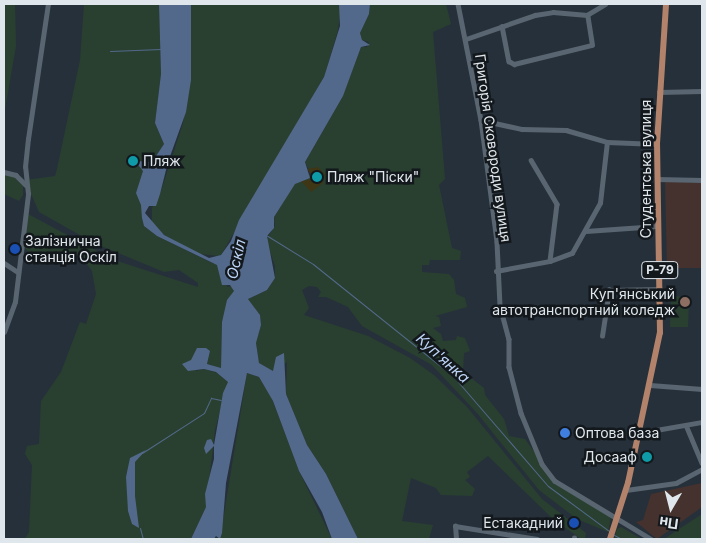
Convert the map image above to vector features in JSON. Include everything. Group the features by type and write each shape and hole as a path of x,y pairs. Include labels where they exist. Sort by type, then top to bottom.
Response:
{"main road":[{"name":"Студентська вулиця","path":"612,535 626,490 660,333 656,179 666,4"}],"street":[{"path":"4,332 15,302 27,186 28,139 48,4"},
{"name":"Григорія Сковороди вулиця","path":"458,4 481,120 497,242 496,271 500,306 509,339 509,367 521,413 542,464 556,481 617,521 651,539"},
{"path":"466,39 502,26 553,12 587,15 605,4"},
{"path":"502,26 509,62 514,64 592,44 587,15"},
{"path":"660,92 702,91"},
{"path":"481,120 522,129 566,130 607,142 657,144"},
{"path":"496,271 550,261 572,253 600,203 607,142"},
{"path":"532,160 557,204 550,261"},
{"path":"4,172 16,176 27,186"},
{"path":"656,179 702,180"},
{"path":"586,231 658,226"},
{"path":"4,263 18,272"},
{"path":"602,336 609,290 660,289"},
{"path":"650,385 702,389"},
{"path":"639,433 702,422"},
{"path":"686,425 702,463"},
{"path":"626,490 676,483 702,469"},
{"path":"456,539 456,526 537,539"}],"shaded area":[{"path":"665,181 702,183 702,268 667,268"},
{"path":"702,483 702,507 657,539 636,522 643,520 651,494"}],"green space":[{"path":"4,4 15,4 16,46 4,115"},
{"path":"84,4 159,4 161,74 155,123 164,144 152,162 135,161 143,170 142,218 144,226 157,236 214,264 220,256 199,254 164,235 152,223 152,208 161,191 183,123 191,75 191,4 339,4 341,7 338,30 324,77 221,255 227,287 232,286 234,291 222,322 221,368 207,364 210,351 197,348 196,371 204,369 217,373 228,382 215,430 206,507 191,539 25,539 29,532 32,465 25,454 27,446 39,444 41,401 61,372 80,322 86,324 96,294 92,271 81,256 65,255 55,259 29,253 20,242 28,214 114,260 198,287 198,283 179,270 164,272 94,243 39,212 32,196 26,180 55,176 57,169 80,60"},
{"path":"370,4 446,4 451,24 433,32 445,179 439,185 452,248 461,251 460,260 430,260 429,265 422,265 422,272 449,274 454,280 456,294 465,298 467,307 435,316 439,317 441,326 433,328 441,334 443,341 456,340 457,336 465,338 470,351 464,353 463,372 484,388 485,395 504,419 509,436 525,439 555,481 611,517 608,532 577,519 539,490 477,413 432,365 362,326 348,307 326,297 318,297 321,292 317,287 309,286 302,290 309,308 304,315 368,336 410,358 434,375 467,407 542,499 586,533 585,539 581,539 552,518 488,456 467,472 470,477 465,480 475,489 472,496 441,495 436,488 411,478 402,521 433,525 429,539 358,539 326,474 307,445 286,394 287,362 273,371 259,363 256,342 261,325 260,315 248,299 267,290 275,278 275,266 266,240 275,226 274,217 295,183 311,174 305,162 342,98 361,47 367,47 369,42 362,40 360,33 369,14"},
{"path":"4,174 13,176 23,186 23,195 19,201 4,194"},
{"path":"671,296 689,297 688,327 670,327"},
{"path":"247,373 259,377 272,399 299,471 332,539 220,539"},
{"path":"702,514 702,539 664,539"},
{"path":"621,527 642,539 614,539 617,529"}],"sand":[{"name":"Пляж \"Піски\"","path":"318,167 325,174 323,183 311,192 301,181 309,180 311,174 307,169"}],"water":[{"name":"Оскіл","path":"159,4 191,4 191,80 186,112 168,162 156,206 149,206 145,213 164,235 209,258 221,255 231,241 239,220 324,77 340,26 339,4 370,4 369,14 360,33 362,40 370,45 361,47 343,96 305,162 310,178 295,184 274,217 274,228 267,236 275,278 267,290 248,299 260,315 261,325 256,343 259,363 273,371 276,357 284,353 286,394 307,445 326,474 358,539 332,539 322,512 299,471 273,401 259,377 247,373 226,483 220,539 216,536 214,539 191,539 206,507 205,494 214,459 214,446 206,454 204,448 207,440 211,439 214,445 223,393 228,382 216,372 204,369 188,371 182,364 191,360 197,348 206,348 210,351 207,364 221,368 222,322 227,300 234,291 230,285 222,285 217,265 157,236 144,226 141,205 136,193 143,171 135,161 152,162 164,144 155,123 161,74"},
{"path":"146,450 135,462 135,496 139,528 132,524 128,511 126,477 130,458"}],"waterway":[{"path":"110,51 161,49"},
{"name":"Куп'янка","path":"266,235 313,264 453,376 548,486 609,531"},
{"path":"142,453 204,413 211,398 221,400"},
{"path":"140,528 143,539"},
{"name":"Куп'янка","path":"614,535 622,539"}],"place":[{"name":"Пляж","path":"133,161"},
{"name":"Пляж \"Піски\"","path":"317,177"},
{"name":"Залізнична станція Оскіл","path":"15,249"},
{"name":"Куп'янський автотранспортний коледж","path":"685,302"},
{"name":"Оптова база","path":"565,433"},
{"name":"Досааф","path":"647,457"},
{"name":"Естакадний","path":"574,523"}]}
